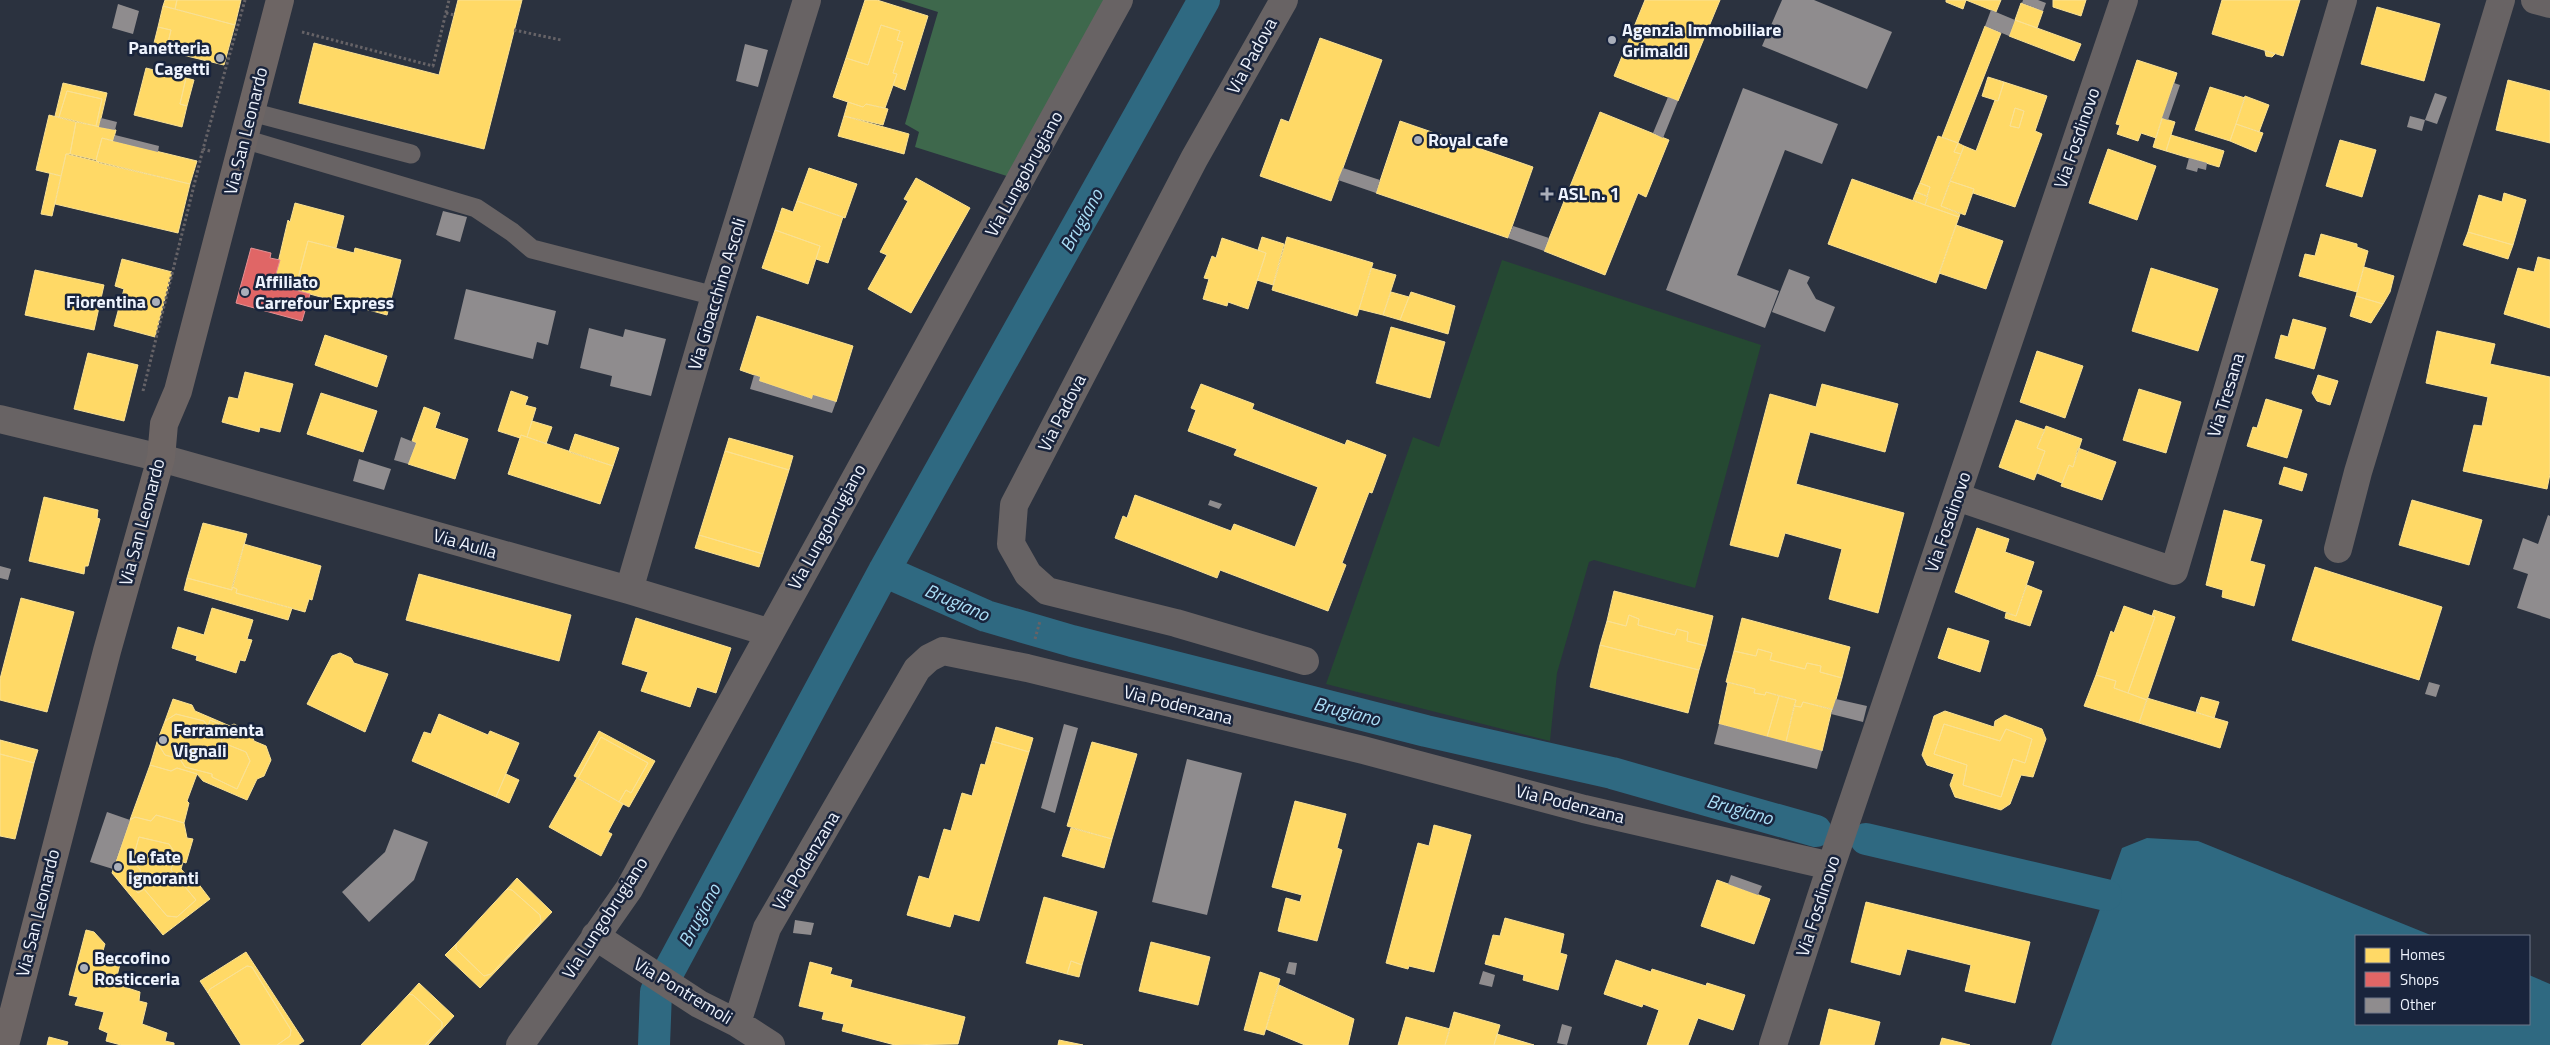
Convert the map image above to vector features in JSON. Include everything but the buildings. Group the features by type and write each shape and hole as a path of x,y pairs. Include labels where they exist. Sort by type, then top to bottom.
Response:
{"main road":[{"name":"Via San Leonardo","path":"5,1045 104,660 161,458 164,424 178,391 280,0"}],"street":[{"name":"Via Gioacchino Ascoli","path":"629,590 715,296 807,0"},
{"name":"Via Lungobrugiano","path":"520,1045 629,889 768,632 1014,194 1119,0"},
{"name":"Via Padova","path":"1284,0 1194,159 1014,505 1011,544 1028,574 1047,591 1176,623 1305,661"},
{"name":"Via Fosdinovo","path":"1773,1045 1830,866 1957,497 2124,0"},
{"name":"Via Tresana","path":"1957,497 2174,571 2343,0"},
{"path":"2338,550 2358,472 2501,0"},
{"path":"2535,0 2550,4"},
{"name":"Via Aulla","path":"0,419 128,452 161,458 629,590 768,632"},
{"name":"Via Podenzana","path":"737,1024 767,928 917,669 929,658 943,651 1027,668 1363,750 1584,809 1830,866"},
{"name":"Via Pontremoli","path":"595,936 700,1004 770,1045"}],"lane":[{"path":"251,112 411,154"},
{"path":"244,139 476,208 512,232 532,249 715,296"}],"path":[{"path":"299,32 433,66 449,0"},
{"path":"446,13 454,15"},
{"path":"514,30 561,40"},
{"path":"1033,646 1042,613"}],"green space":[{"path":"900,0 1108,0 1010,177 915,147 919,132 905,124 938,12"},
{"path":"1502,260 1761,345 1695,588 1594,560 1589,562 1557,673 1550,741 1326,684 1413,437 1439,447"}],"water":[{"path":"2147,838 2198,841 2431,935 2355,935 2355,1025 2530,1025 2530,975 2550,984 2550,1045 2051,1045 2122,848"}],"waterway":[{"name":"Brugiano","path":"670,969 884,571 1204,0"},
{"name":"Brugiano","path":"884,571 986,616 1072,641 1426,731 1612,773 1816,831"},
{"name":"Brugiano","path":"1866,839 2106,895"},
{"name":"Brugiano","path":"654,1045 656,992"}],"place":[{"name":"Agenzia Immobiliare Grimaldi","path":"1612,40"},
{"name":"Panetteria Cagetti","path":"220,58"},
{"name":"Royal cafe","path":"1418,140"},
{"name":"ASL n. 1","path":"1547,194"},
{"name":"Affiliato Carrefour Express","path":"245,292"},
{"name":"Fiorentina","path":"156,302"},
{"name":"Ferramenta Vignali","path":"163,740"},
{"name":"Le fate ignoranti","path":"118,867"},
{"name":"Beccofino Rosticceria","path":"84,968"}]}
